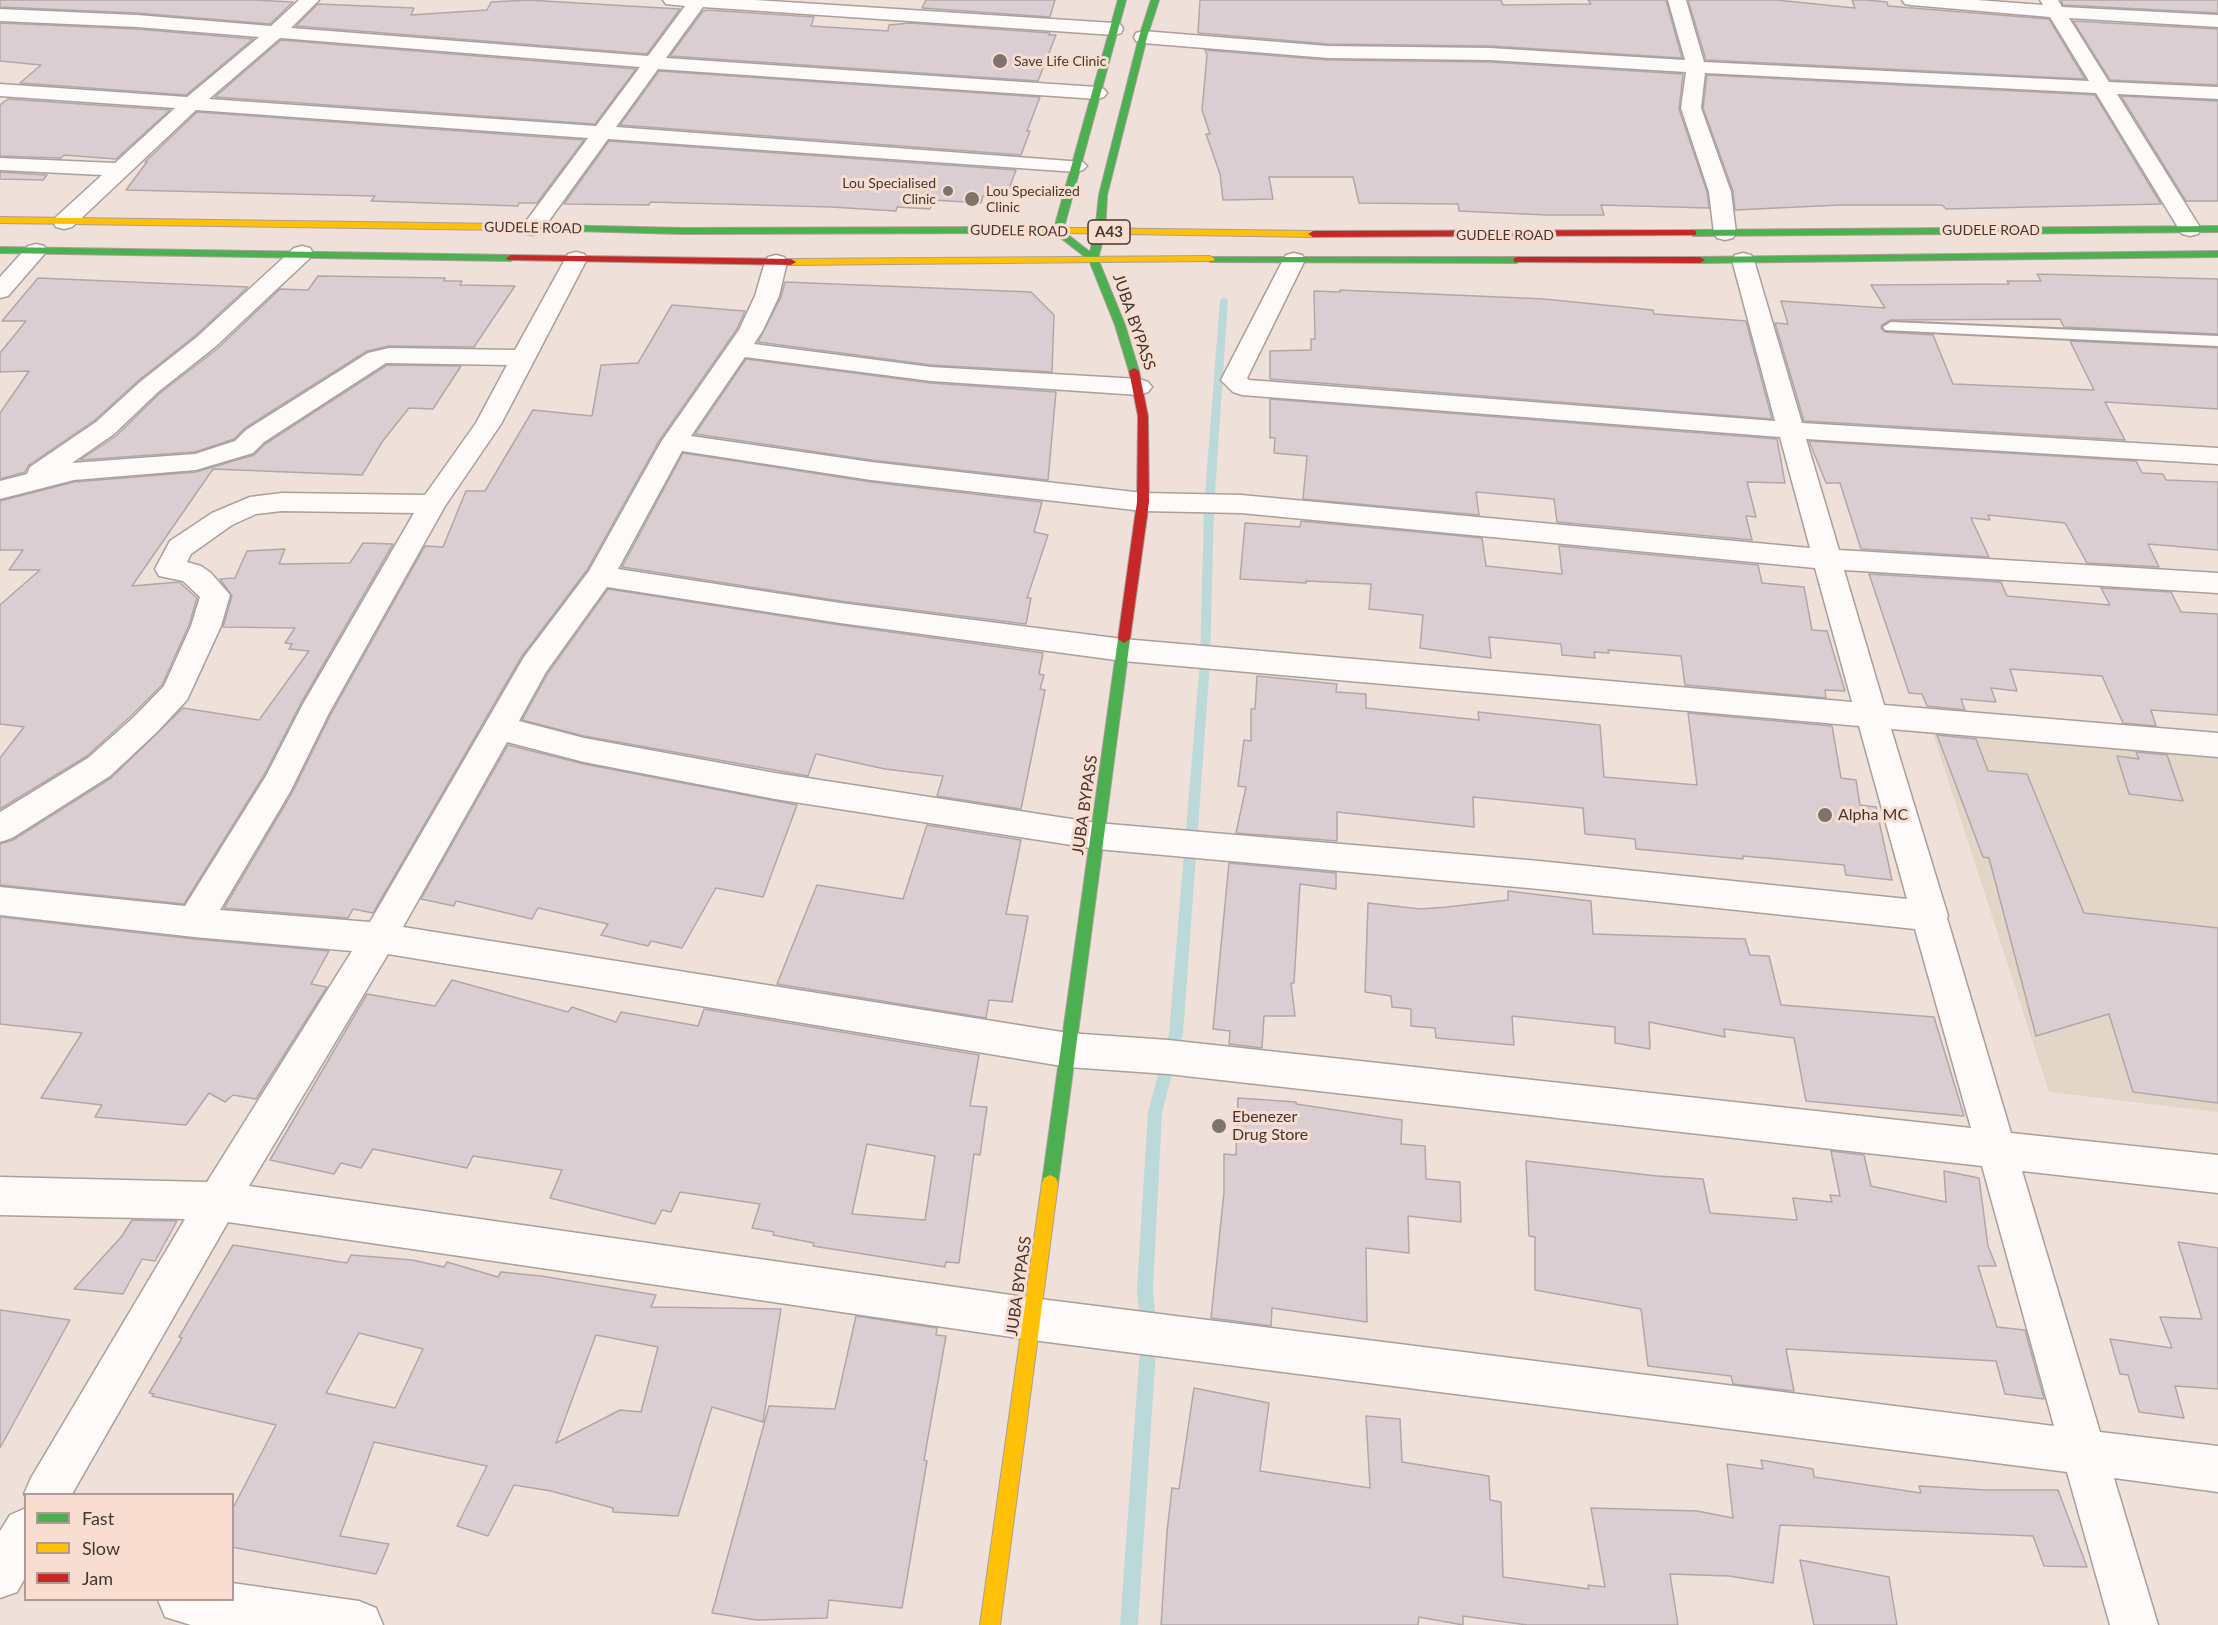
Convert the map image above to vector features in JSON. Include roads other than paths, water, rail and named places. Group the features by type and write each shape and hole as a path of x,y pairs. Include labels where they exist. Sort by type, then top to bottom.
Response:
{"main road":[{"path":"1093,259 1058,231 1122,0"},
{"name":"JUBA BYPASS","path":"990,1625 1143,502 1143,416 1139,387 1120,325 1093,259 1100,232 1103,195 1143,37 1155,0"},
{"name":"GUDELE ROAD","path":"0,220 682,231 1058,231 1414,235 1734,247 2216,257"},
{"name":"GUDELE ROAD","path":"0,250 776,262 1294,260 2218,229"}],"street":[{"path":"64,222 192,104 310,0"},
{"path":"672,0 1114,29"},
{"path":"1677,0 1696,67 1690,108 1720,192 1734,247 1790,430 2134,1625"},
{"path":"1911,0 2053,6 2218,21"},
{"path":"532,228 699,1"},
{"path":"2053,6 2190,229"},
{"path":"0,15 137,21 653,63 1097,93"},
{"path":"1143,37 1328,52 1490,54 1696,67 2218,93"},
{"path":"0,90 1076,166"},
{"path":"0,164 119,170"},
{"path":"0,291 36,251"},
{"path":"26,482 105,428 149,387 206,342 302,253"},
{"path":"194,922 279,783 314,712 433,504 488,424 576,259"},
{"path":"1294,260 1234,380 1242,387 1790,430 2218,456"},
{"path":"48,1493 218,1201 380,938 535,664 600,576 674,442 751,330 767,296 776,262"},
{"path":"737,350 931,374 1139,387"},
{"path":"0,490 74,471 172,464 221,455 244,447 255,436 377,358 429,355 525,358"},
{"path":"674,442 871,471 1143,502 1241,504 1826,559 2218,583"},
{"path":"0,829 99,767 145,725 176,692 206,626 215,596 201,580 191,573 169,569 180,548 222,519 250,506 282,502 433,504"},
{"path":"600,576 840,613 1123,650 1275,665 2218,745"},
{"path":"498,728 584,750 775,786 1097,836 1539,875 1931,916"},
{"path":"0,901 194,922 380,938 1068,1050 1168,1057 2218,1174"},
{"path":"0,1196 218,1201 1032,1319 2218,1469"},
{"path":"7,1575 24,1536"},
{"path":"196,1601 359,1625"}],"lane":[{"path":"1891,327 2218,341"}],"waterway":[{"path":"1129,1625 1149,1334 1145,1289 1155,1112 1176,1034 1205,662 1209,508 1224,300"}],"place":[{"name":"Save Life Clinic","path":"1000,61"},
{"name":"Lou Specialised Clinic","path":"948,191"},
{"name":"Lou Specialized Clinic","path":"972,199"},
{"name":"Alpha MC","path":"1825,815"},
{"name":"Ebenezer Drug Store","path":"1219,1126"}]}
